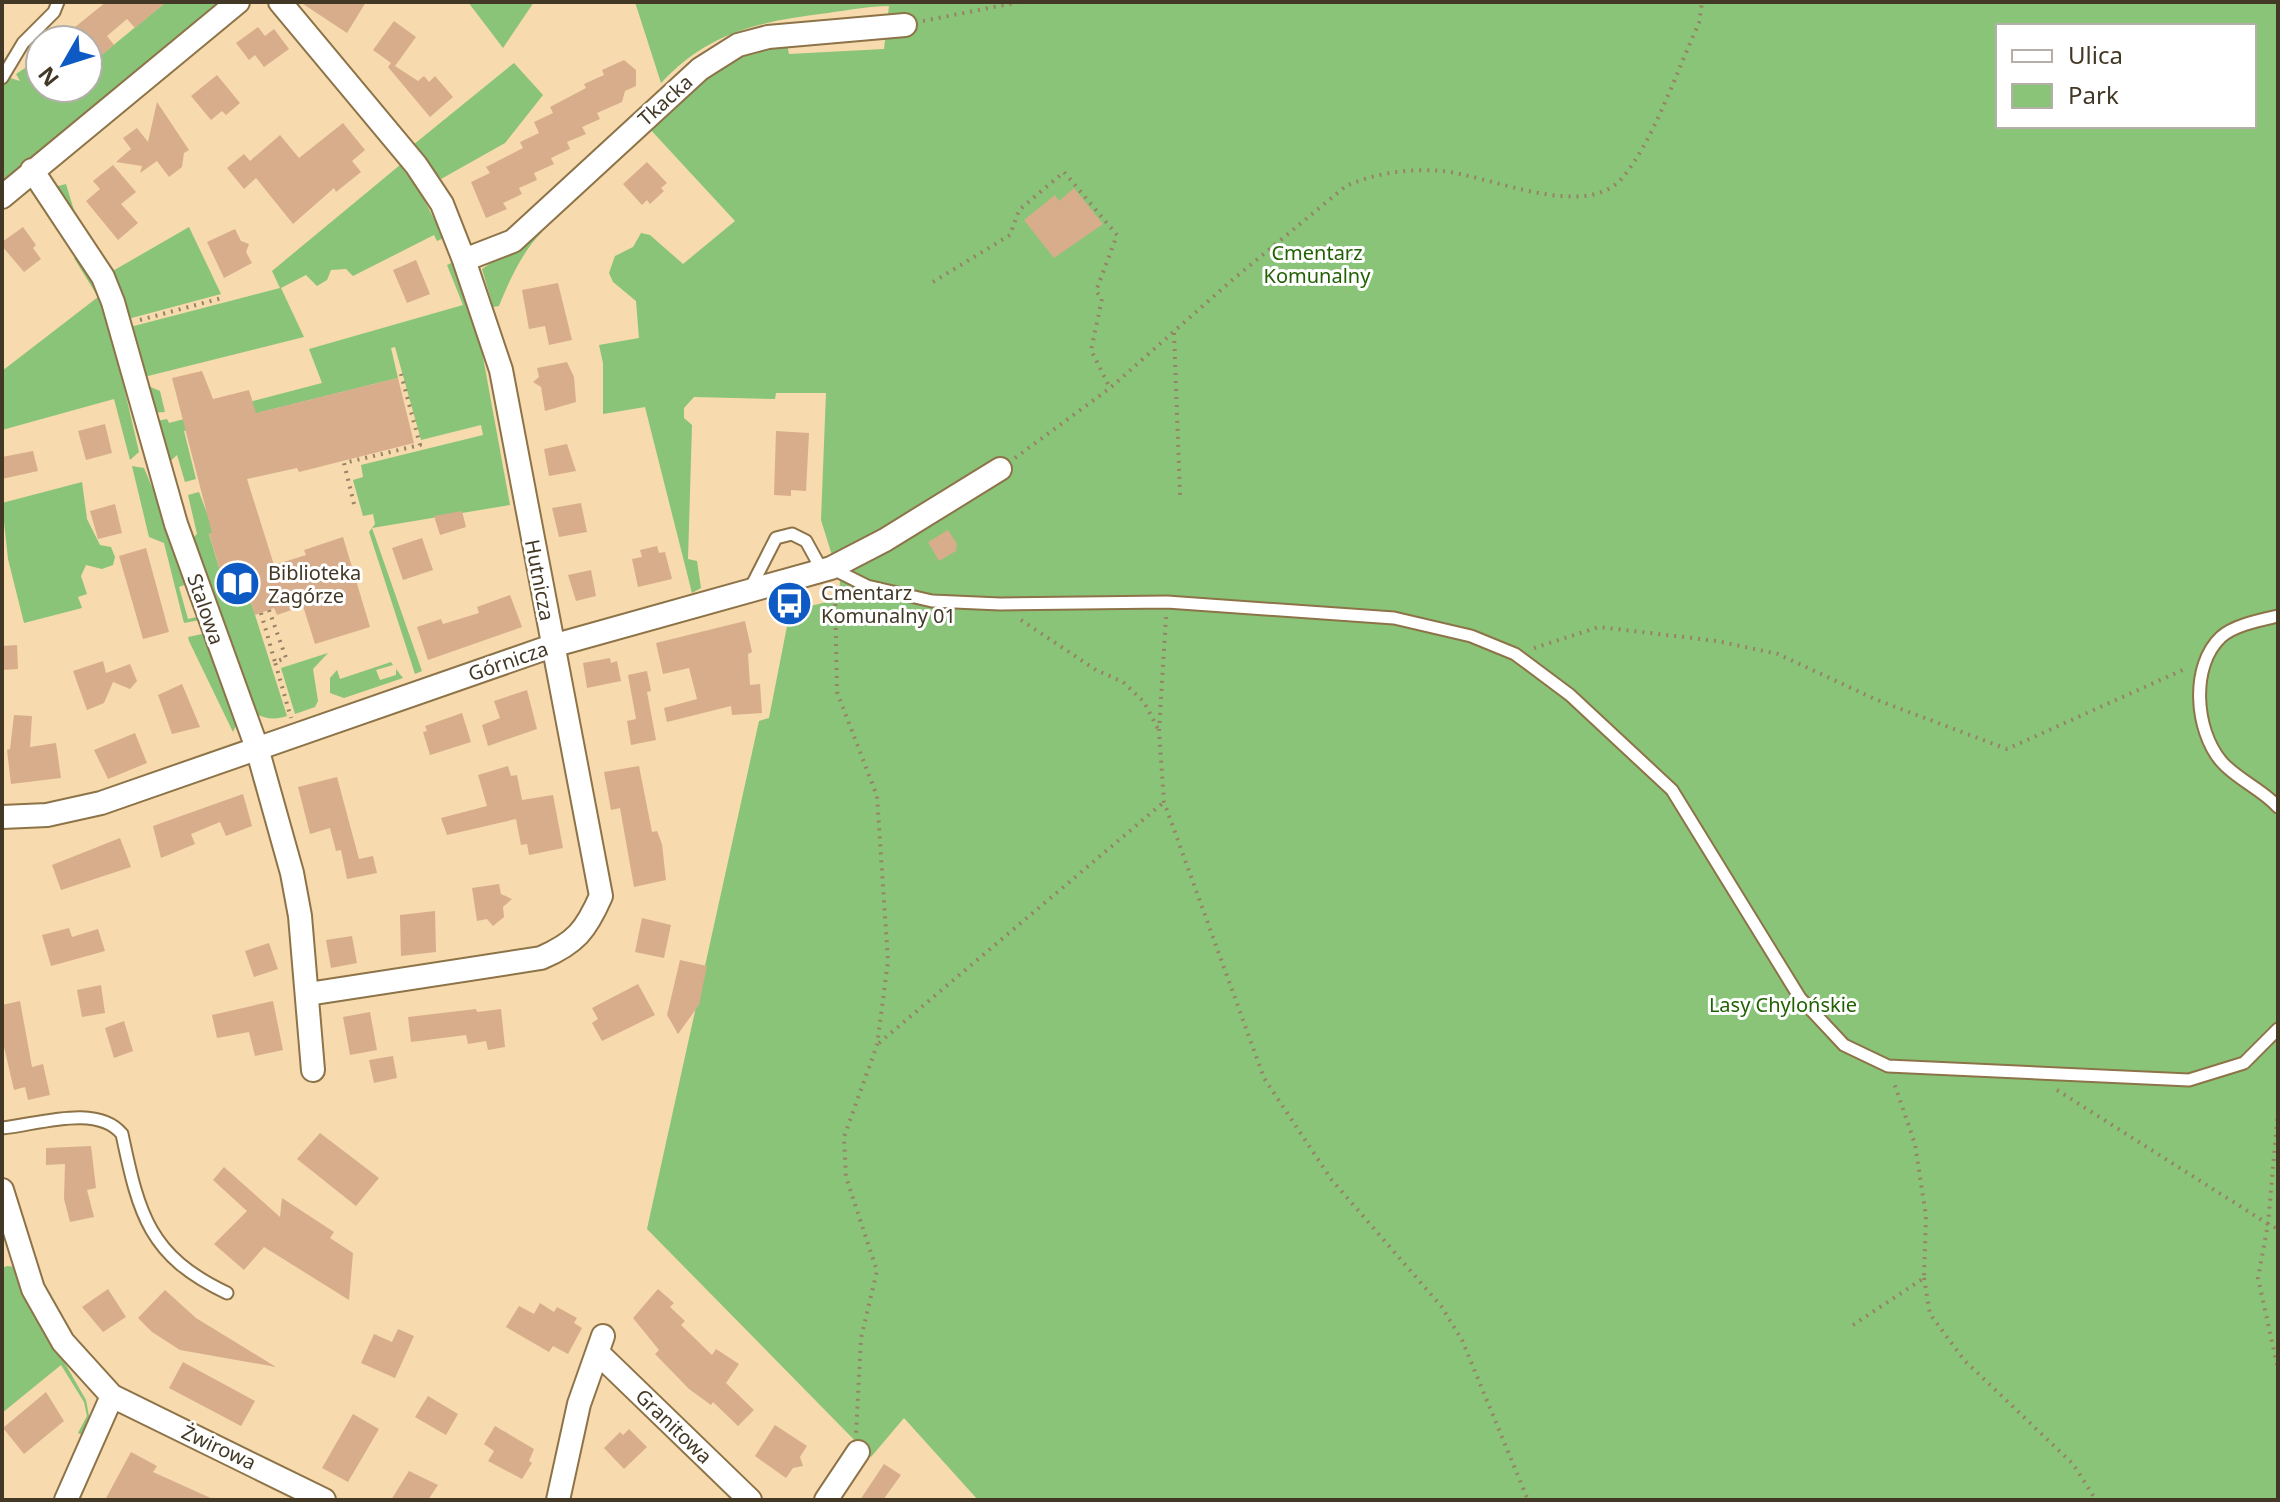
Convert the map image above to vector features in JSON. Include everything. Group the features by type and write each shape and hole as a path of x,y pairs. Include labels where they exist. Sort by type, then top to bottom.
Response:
{"street":[{"path":"2,197 238,2"},
{"name":"Hutnicza","path":"280,2 416,165 442,204 464,260 501,370 601,896 587,928 564,949 541,958 308,994"},
{"name":"Tkacka","path":"464,260 513,241 700,69 738,45 768,37 905,25"},
{"name":"Stalowa","path":"32,170 103,277 176,524 257,748 292,873 308,994 313,1070"},
{"name":"Górnicza","path":"2,817 47,815 101,803 552,646 826,570 885,540 1000,469"},
{"path":"2,1190 33,1289 63,1342 112,1396 66,1500"},
{"name":"Granitowa","path":"558,1500 579,1404 600,1344 750,1500"},
{"name":"Żwirowa","path":"112,1396 324,1500"},
{"path":"826,1500 858,1452"}],"lane":[{"path":"2,78 23,43 38,31 58,2"},
{"path":"748,592 761,574 776,538 792,534 806,541 826,570 867,586 932,601 1000,604 1167,602 1394,618 1471,636 1515,654 1570,695 1672,790 1800,998 1844,1045 1888,1066 2189,1080 2244,1063 2278,1029"},
{"path":"2278,616 2222,635 2204,660 2202,729 2221,763 2265,792 2278,807"},
{"path":"2,1128 95,1119 115,1126 122,1134 141,1209 152,1233 171,1259 202,1281 227,1293"}],"path":[{"path":"905,25 1019,2"},
{"path":"1000,469 1110,388 1346,186 1362,179 1414,171 1441,171 1564,197 1591,198 1612,188 1637,156 1699,23 1702,2"},
{"path":"933,282 1010,235 1019,210 1064,172 1117,235 1096,291 1102,299 1091,350 1110,388"},
{"path":"119,326 222,298"},
{"path":"1174,333 1180,495"},
{"path":"354,504 344,463 420,445 415,438 401,374"},
{"path":"826,570 837,692 877,796 888,961 877,1045 844,1137 846,1177 877,1271 861,1338 858,1452"},
{"path":"1167,602 1159,731 1164,802 1264,1078 1331,1179 1448,1317 1462,1340 1528,1500"},
{"path":"1000,604 1051,642 1123,682 1144,702 1159,731"},
{"path":"269,610 286,658 275,662"},
{"path":"261,613 292,720"},
{"path":"1515,654 1599,627 1717,641 1778,654 1877,700 2007,749 2204,660"},
{"path":"877,1045 1164,802"},
{"path":"1888,1066 1915,1144 1926,1216 1924,1278 1930,1314 1964,1360 2073,1464 2096,1500"},
{"path":"2027,1071 2278,1229"},
{"path":"2278,1111 2268,1224 2258,1278 2278,1369"},
{"path":"1853,1325 1924,1278"}],"green space":[{"path":"166,2 223,2 104,98 104,53"},
{"path":"468,2 534,2 503,48"},
{"name":"Lasy Chylońskie","path":"635,2 2278,2 2278,1500 978,1500 904,1418 871,1457 647,1229 759,721 769,718 790,611 839,599 840,581 821,520 826,393 776,393 775,399 694,397 684,408 684,418 692,425 688,559 697,561 701,588 692,593 645,407 603,414 603,363 599,345 639,338 636,301 613,282 609,273 615,256 633,247 641,233 650,235 683,264 735,221 649,128 695,85 746,53 787,44 789,54 884,49 889,6 759,25 718,40 679,65 661,83"},
{"path":"514,63 543,95 505,143 441,179 413,145"},
{"path":"24,69 24,104 97,104 2,181 2,86 7,77 20,81 16,74"},
{"path":"400,165 421,194 444,238 437,241 434,235 353,276 346,269 331,270 327,280 317,286 306,275 281,288 304,337 144,377 146,385 160,391 165,412 149,413 131,347 130,327 280,288 272,271"},
{"path":"66,184 80,230 111,272 189,227 221,294 128,319 54,187"},
{"path":"540,229 542,232 522,258 499,306 493,307 482,269"},
{"path":"80,253 100,284 139,452 130,460 114,399 2,430 2,371 98,297 74,258"},
{"path":"453,262 481,346 510,505 372,528 375,524 373,514 363,516 353,480 363,477 361,465 483,435 481,425 421,440 395,347 391,348 398,378 184,431 196,479 185,482 177,455 164,467 152,422 167,419 169,423 322,383 309,349 463,305 447,265"},
{"path":"132,466 144,468 192,582 179,587 188,619 201,616 200,620 184,623 164,543 149,537"},
{"path":"82,482 87,519 100,545 111,547 115,557 113,565 102,569 86,565 81,576 87,594 78,597 82,608 24,623 8,559 2,503"},
{"path":"199,492 214,532 209,534 229,601 249,596 287,716 268,718 250,710 188,542 197,534 188,495"},
{"path":"372,528 422,671 415,674 369,532"},
{"path":"207,633 240,717 233,732 189,641 188,637"},
{"path":"328,653 313,669 318,701 315,707 295,714 281,668"},
{"path":"391,662 393,665 376,670 380,680 396,675 396,669 403,678 344,698 330,693 330,678 337,670 340,679"},
{"path":"16,1267 44,1327 86,1400 90,1421 84,1436 78,1433 87,1416 84,1402 61,1365 2,1413 2,1268"}],"building":[{"path":"106,2 166,2 135,28 127,19 107,36 114,45 104,53 104,24 79,24"},
{"path":"300,2 366,2 347,33"},
{"path":"394,21 416,37 395,66 418,81 424,76 429,82 435,76 453,97 430,117 388,67 391,63 373,50"},
{"path":"258,27 265,36 274,29 289,49 264,67 255,55 249,60 236,43"},
{"path":"624,60 636,70 636,86 625,91 622,102 597,113 600,119 582,127 586,134 567,142 570,149 551,158 554,164 534,173 537,180 519,188 522,194 503,203 507,209 486,218 471,182 490,173 486,167 523,148 520,142 539,133 534,122 553,113 550,107 586,88 584,84 604,75 602,70"},
{"path":"217,75 240,103 226,115 222,111 211,120 191,96"},
{"path":"157,102 189,150 184,153 182,167 169,177 157,161 140,173 142,166 116,162 131,149 123,138 137,128 148,142"},
{"path":"343,123 365,150 352,161 361,172 336,192 334,188 293,224 256,178 244,189 227,168 244,154 250,161 280,135 299,158"},
{"path":"647,162 667,183 661,188 664,191 650,204 647,200 642,205 623,184"},
{"path":"113,165 136,192 121,204 138,223 118,240 86,201 100,189 93,181"},
{"path":"1074,188 1103,224 1054,258 1024,220 1055,195 1059,201"},
{"path":"23,227 36,245 33,248 41,259 24,272 2,246 2,242"},
{"path":"235,229 241,241 249,244 246,252 252,263 224,278 207,242"},
{"path":"416,260 430,294 407,303 393,270"},
{"path":"558,283 572,340 549,345 545,326 529,329 522,290"},
{"path":"567,362 574,377 576,402 545,411 541,387 533,382 539,377 537,368"},
{"path":"202,371 213,399 249,390 256,413 398,378 414,443 299,472 297,468 247,479 274,565 306,555 304,550 343,537 370,627 315,644 303,606 277,615 274,608 255,615 249,596 229,602 172,378"},
{"path":"105,424 112,453 86,460 78,431"},
{"path":"776,431 809,433 806,491 791,490 791,496 774,495"},
{"path":"567,444 576,471 549,476 544,449"},
{"path":"33,451 38,471 2,479 2,457"},
{"path":"581,503 587,532 559,537 552,508"},
{"path":"115,504 122,533 98,539 90,511"},
{"path":"462,511 466,527 440,535 434,516"},
{"path":"948,530 957,544 956,551 939,561 928,542"},
{"path":"422,538 433,570 403,580 392,548"},
{"path":"657,546 659,553 665,552 672,579 638,587 632,559 642,557 640,550"},
{"path":"146,548 169,632 143,639 119,556"},
{"path":"591,570 596,596 576,601 568,575"},
{"path":"510,595 522,627 428,660 417,627 441,619 443,624 479,613 477,607"},
{"path":"745,621 752,652 748,654 750,685 760,684 762,713 732,715 731,706 667,722 664,708 697,699 689,668 663,674 656,643"},
{"path":"17,645 18,669 2,670 2,646"},
{"path":"610,658 611,663 617,661 621,681 587,688 583,663"},
{"path":"103,661 106,673 130,664 137,681 130,689 113,682 104,703 87,710 73,671"},
{"path":"647,671 651,691 647,692 656,740 631,745 627,721 636,719 628,675"},
{"path":"182,684 200,727 172,734 158,695"},
{"path":"527,690 537,729 488,746 482,725 500,718 494,701"},
{"path":"462,713 471,742 430,755 423,732 427,731 425,726"},
{"path":"14,715 32,716 30,747 56,743 61,778 11,784 7,750 10,749"},
{"path":"135,733 147,763 108,779 94,750"},
{"path":"508,766 511,776 517,775 522,800 553,795 563,848 529,855 527,844 521,845 516,819 447,835 441,818 487,806 478,775"},
{"path":"639,766 652,832 657,831 662,844 666,880 634,887 620,808 611,810 604,772"},
{"path":"337,777 359,859 373,856 377,873 347,879 341,850 336,851 330,828 310,834 298,787"},
{"path":"243,794 252,826 226,836 220,822 191,834 195,844 161,858 153,826"},
{"path":"120,838 131,867 61,890 52,865"},
{"path":"499,884 501,894 512,899 503,907 504,917 493,926 487,919 477,921 472,888"},
{"path":"435,911 436,952 401,956 400,915"},
{"path":"642,918 671,925 664,958 635,952"},
{"path":"69,928 72,937 98,929 105,951 51,966 42,935"},
{"path":"352,936 357,963 331,968 326,940"},
{"path":"269,943 278,969 254,977 245,951"},
{"path":"680,960 707,966 699,1005 678,1034 667,1015"},
{"path":"638,984 655,1015 602,1041 592,1023 598,1019 592,1008"},
{"path":"101,985 105,1013 82,1017 77,990"},
{"path":"20,1001 32,1067 43,1064 50,1095 28,1100 25,1087 14,1090 2,1038 2,1005"},
{"path":"273,1001 283,1050 255,1056 249,1032 217,1038 212,1015"},
{"path":"476,1009 477,1012 501,1009 505,1047 488,1050 486,1041 468,1044 466,1035 411,1042 408,1017"},
{"path":"370,1012 377,1050 350,1055 343,1017"},
{"path":"124,1021 133,1051 114,1058 105,1028"},
{"path":"393,1056 397,1078 374,1083 369,1060"},
{"path":"320,1133 379,1178 356,1206 297,1159"},
{"path":"91,1146 96,1188 87,1190 94,1217 70,1222 64,1199 65,1164 46,1165 46,1148"},
{"path":"224,1167 280,1217 282,1198 334,1232 330,1238 353,1253 349,1300 264,1247 244,1270 214,1244 247,1211 213,1180"},
{"path":"108,1289 126,1317 103,1332 82,1307"},
{"path":"658,1289 674,1303 670,1307 685,1321 681,1325 712,1355 716,1349 739,1364 726,1383 754,1410 738,1426 713,1402 711,1405 689,1389 655,1354 659,1350 633,1318"},
{"path":"165,1290 196,1318 276,1367 180,1350 152,1332 138,1318"},
{"path":"540,1303 554,1312 557,1307 577,1318 574,1323 582,1328 568,1354 553,1346 549,1352 506,1327 519,1306 534,1314"},
{"path":"398,1329 414,1336 395,1378 361,1363 374,1334 392,1342"},
{"path":"183,1362 255,1401 241,1426 169,1388"},
{"path":"46,1392 64,1421 24,1454 3,1428"},
{"path":"428,1396 458,1414 446,1435 415,1417"},
{"path":"353,1414 379,1429 348,1482 322,1468"},
{"path":"775,1425 807,1446 800,1457 803,1466 793,1468 786,1478 755,1456"},
{"path":"495,1426 534,1449 529,1461 532,1463 522,1479 488,1461 494,1451 484,1444"},
{"path":"629,1429 647,1447 624,1469 604,1448 620,1432 623,1435"},
{"path":"131,1452 157,1466 153,1472 215,1500 105,1500"},
{"path":"884,1464 901,1475 883,1500 860,1500"},
{"path":"409,1471 438,1485 428,1500 391,1500"}],"place":[{"name":"Biblioteka Zagórze","path":"237,584"},
{"name":"Cmentarz Komunalny 01","path":"790,603"}],"park label":[{"name":"Cmentarz Komunalny","path":"1317,264"}]}
